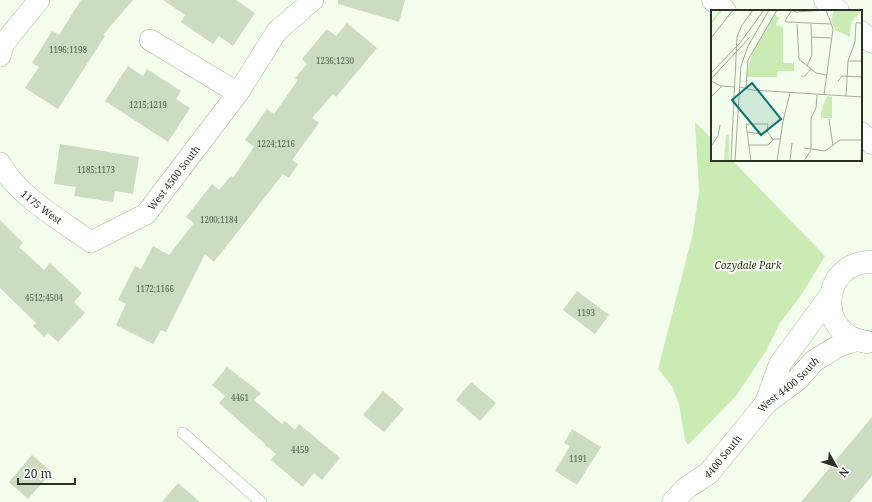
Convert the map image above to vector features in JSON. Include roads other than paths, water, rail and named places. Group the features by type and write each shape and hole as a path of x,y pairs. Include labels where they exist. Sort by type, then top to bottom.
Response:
{"main road":[{"path":"713,0 724,10"},
{"path":"825,0 837,10"},
{"path":"862,33 872,42"},
{"path":"862,134 872,143"},
{"name":"West 4400 South","path":"766,403 780,364 830,296 834,285 846,270 860,263 872,262"},
{"path":"830,296 830,309 836,323 846,334 868,341"},
{"name":"West 4400 South","path":"766,403 797,380 814,361 825,352 848,342 868,341"},
{"name":"4400 South","path":"673,502 686,488 709,473 766,403"}],"street":[{"path":"0,56 4,43 39,0"},
{"name":"West 4500 South","path":"91,242 146,214 238,93 277,31 313,0"},
{"path":"150,40 238,93"},
{"name":"1175 West","path":"0,163 4,170 31,200 91,242"}],"lane":[{"path":"183,433 261,502"}],"park label":[{"name":"Cozydale Park","path":"748,265"}]}
